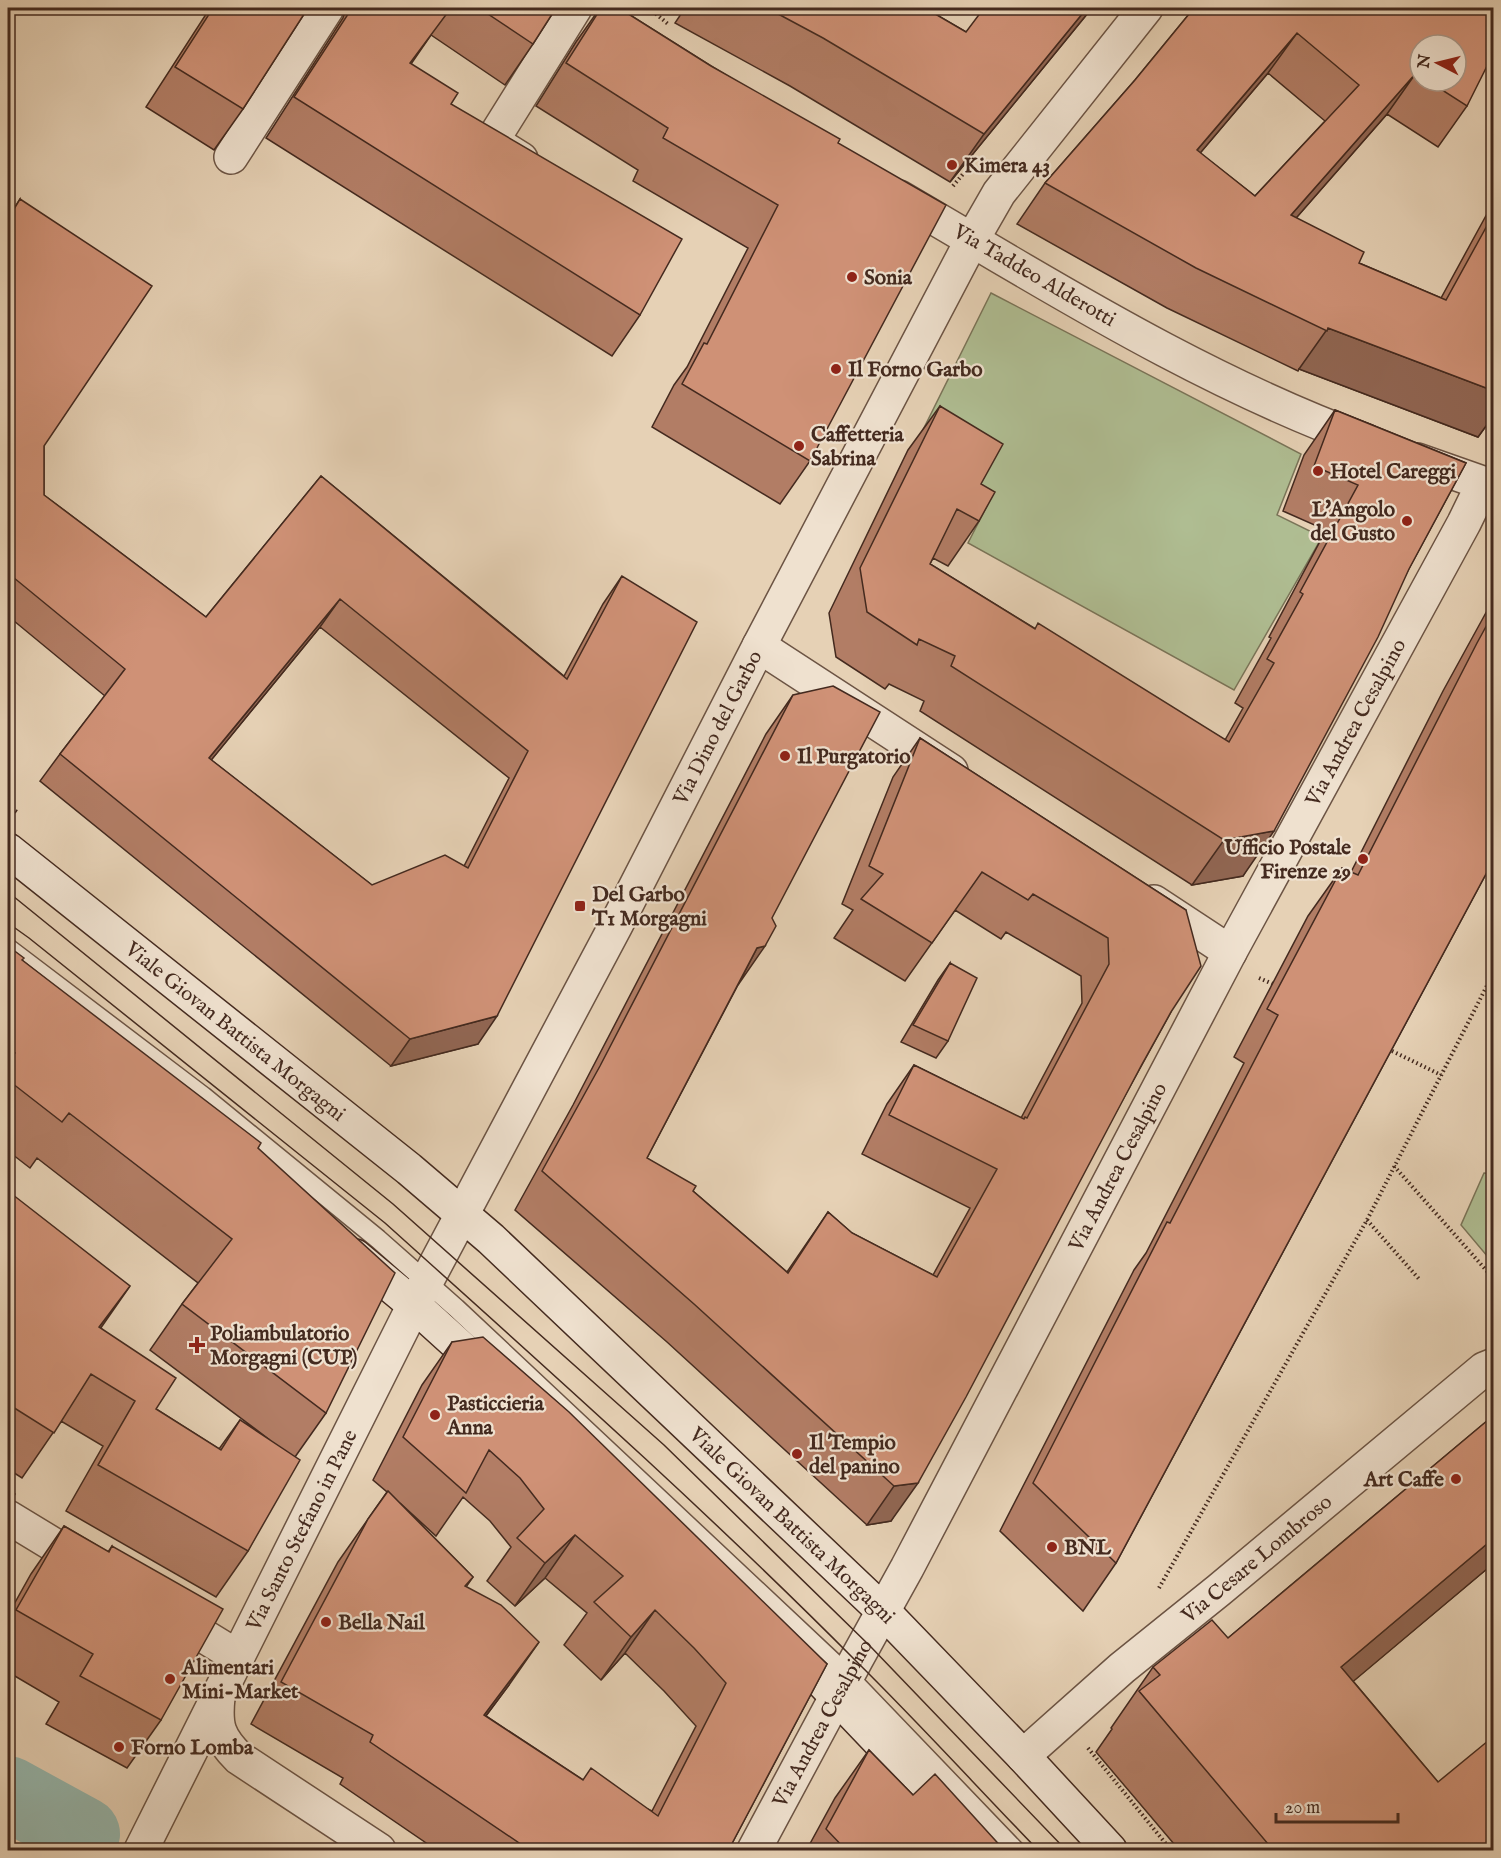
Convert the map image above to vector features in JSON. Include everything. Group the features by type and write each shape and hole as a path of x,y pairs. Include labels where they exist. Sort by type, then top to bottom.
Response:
{"street":[{"path":"231,157 327,8"},
{"path":"551,177 492,141 575,8"},
{"name":"Via Dino del Garbo","path":"463,1215 972,240 999,193 1146,8"},
{"name":"Via Taddeo Alderotti","path":"870,179 972,240 1148,339 1276,405 1361,440 1488,486"},
{"name":"Via Andrea Cesalpino","path":"754,1851 883,1611 1230,951 1464,523 1488,486"},
{"path":"759,646 974,786"},
{"name":"Viale Giovan Battista Morgagni","path":"8,850 409,1169 463,1215 883,1611 1023,1756 1110,1851"},
{"path":"1134,889 1230,951"},
{"path":"293,1207 420,1293 807,1666 842,1686 983,1851"},
{"path":"420,1293 463,1215"},
{"name":"Via Santo Stefano in Pane","path":"141,1851 420,1293"},
{"name":"Via Cesare Lombroso","path":"1023,1756 1156,1640 1484,1369 1494,1365"},
{"path":"8,1517 117,1584"},
{"path":"147,1602 238,1657"},
{"path":"218,1697 216,1723 219,1733 232,1751 379,1851"},
{"path":"169,1797 188,1770 212,1757 223,1755 247,1762"}],"lane":[{"path":"8,948 203,1096 378,1239 420,1293"},
{"path":"842,1686 1015,1851"}],"path":[{"path":"649,8 668,24"},
{"path":"1155,1594 1367,1220 1494,972"},
{"path":"1258,978 1272,984"},
{"path":"1384,1048 1441,1075"},
{"path":"1394,1166 1494,1279"},
{"path":"1367,1220 1419,1280"},
{"path":"1085,1744 1171,1851"}],"green space":[{"path":"991,293 1301,454 1277,515 1322,537 1234,690 968,543 993,494 913,450"},
{"path":"1484,1173 1493,1174 1493,1263 1461,1225"}],"building":[{"path":"213,8 308,8 243,109 175,67"},
{"path":"352,8 451,8 410,63 458,93 451,104 682,239 640,315 294,97"},
{"path":"479,8 556,8 533,44"},
{"path":"601,8 619,8 711,66 840,139 838,143 946,205 810,461 682,384 704,343 707,344 778,205 663,138 668,128 566,63"},
{"path":"767,8 925,8 966,32 984,8 1087,8 984,134 823,38"},
{"path":"1194,8 1494,8 1494,52 1467,106 1447,93 1468,93 1468,33 1408,33 1408,82 1291,215 1364,252 1359,263 1446,300 1494,213 1494,391 1328,328 1327,331 1196,268 1045,183","holes":["1297,33 1359,85 1255,196 1197,150"]},
{"path":"20,199 152,286 44,446 44,495 206,617 321,476 567,679 622,576 697,622 497,1016 410,1039 60,754 125,669 8,573 8,219","holes":["340,599 528,751 468,868 445,855 372,885 209,758"]},
{"path":"940,406 1003,444 981,484 995,492 979,521 957,509 930,564 1035,629 1038,623 1229,742 1274,663 1267,659 1303,594 1300,592 1358,485 1314,466 1335,410 1466,463 1409,569 1378,637 1274,831 1224,840 951,666 955,656 919,639 917,645 867,612 860,568"},
{"path":"1494,612 1494,859 1116,1563 1033,1483 1167,1222 1170,1223 1278,1015 1267,1009 1342,868 1358,875"},
{"path":"833,686 880,712 772,918 776,926 765,946 757,948 647,1158 696,1186 693,1191 788,1273 828,1212 852,1233 937,1277 997,1169 889,1115 914,1065 1024,1119 1027,1118 1109,964 1108,938 1033,894 1028,900 982,872 932,943 861,899 883,874 869,866 920,738 1186,910 1201,966 1171,1012 1141,1066 918,1483 894,1486 694,1304 542,1171 600,1066 793,695"},
{"path":"8,946 24,958 22,960 261,1143 258,1148 395,1273 326,1413 182,1304 232,1239 69,1113 62,1122 8,1080 8,1063 15,1053 8,1048"},
{"path":"950,963 977,978 948,1041 913,1025"},
{"path":"8,1191 130,1286 99,1327 176,1378 156,1409 221,1450 240,1420 300,1460 248,1551 98,1465 135,1401 91,1374 54,1433 8,1404"},
{"path":"483,1337 569,1412 827,1664 728,1851 531,1851 370,1742 373,1735 281,1682 368,1519 388,1491 473,1577 465,1586 501,1605 539,1642 484,1715 583,1780 591,1768 658,1816 726,1683 655,1610 631,1637 594,1602 623,1576 575,1535 545,1563 517,1538 544,1509 520,1478 489,1450 466,1493 403,1437 452,1342"},
{"path":"1494,1415 1494,1538 1341,1667 1438,1782 1494,1736 1494,1851 1274,1851 1139,1691 1160,1675 1153,1667 1212,1620 1228,1638"},
{"path":"8,1489 15,1494 8,1507"},
{"path":"64,1526 109,1552 112,1546 223,1609 161,1720 80,1676 93,1654 16,1610"},
{"path":"869,1750 913,1795 935,1774 1005,1851 847,1851 826,1829"},
{"path":"8,1843 21,1851 8,1851"}],"waterway":[{"path":"8,1793 83,1834"}],"tram line":[{"path":"8,892 393,1204 664,1445 870,1646 1066,1850"},
{"path":"8,923 385,1223 504,1330 623,1438 798,1603 902,1707 1038,1850"}],"place":[{"name":"Kimera 43","path":"952,165"},
{"name":"Sonia","path":"852,277"},
{"name":"Il Forno Garbo","path":"836,369"},
{"name":"Caffetteria Sabrina","path":"799,446"},
{"name":"Hotel Careggi","path":"1318,471"},
{"name":"L'Angolo del Gusto","path":"1407,521"},
{"name":"Il Purgatorio","path":"785,756"},
{"name":"Ufficio Postale Firenze 29","path":"1363,859"},
{"name":"Del Garbo T1 Morgagni","path":"580,906"},
{"name":"Poliambulatorio Morgagni (CUP)","path":"197,1345"},
{"name":"Pasticcieria Anna","path":"435,1415"},
{"name":"Il Tempio del panino","path":"797,1454"},
{"name":"Art Caffe","path":"1456,1479"},
{"name":"BNL","path":"1052,1547"},
{"name":"Bella Nail","path":"326,1622"},
{"name":"Alimentari Mini-Market","path":"170,1679"},
{"name":"Forno Lomba","path":"119,1747"}]}
